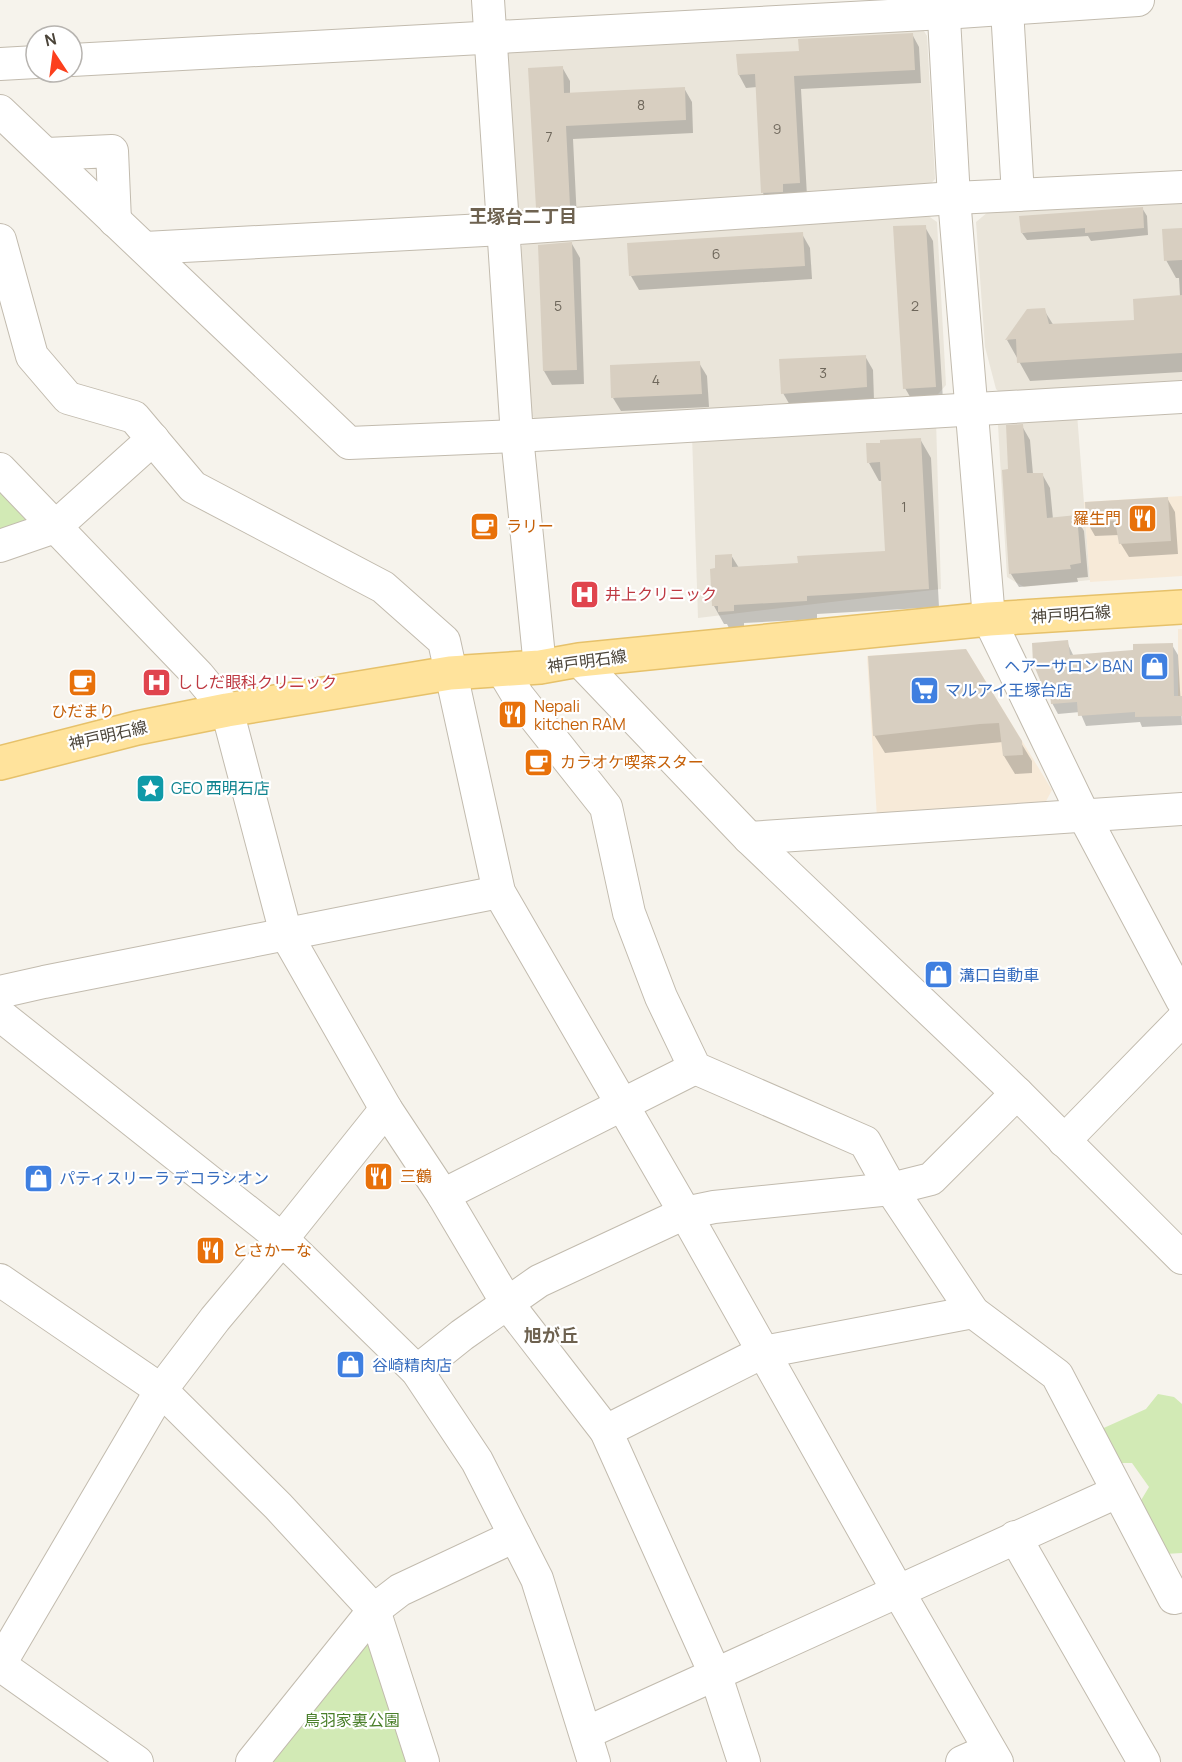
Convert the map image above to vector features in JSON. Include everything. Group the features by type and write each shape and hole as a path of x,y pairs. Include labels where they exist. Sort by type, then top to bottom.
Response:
{"main road":[{"name":"神戸明石線","path":"0,763 136,728 450,674 503,671 579,660 989,619 1182,607"}],"street":[{"path":"488,0 517,436 540,667"},
{"path":"84,59 490,38 943,6 1007,9 1138,0"},
{"path":"943,6 954,198 989,619 1083,814 1182,1000"},
{"path":"1007,9 1018,195"},
{"path":"0,64 24,63"},
{"path":"0,111 349,443 517,436 1182,398"},
{"path":"47,154 112,151 115,221"},
{"path":"145,248 502,229 954,198 1182,187"},
{"path":"0,240 32,356 68,398 134,417 193,487 383,587 444,641 499,892 623,1104 898,1592 983,1758"},
{"path":"0,546 55,527 153,439"},
{"path":"0,469 198,675 227,711 286,934 386,1109 443,1195 507,1303 606,1431 716,1676 744,1762"},
{"path":"579,660 748,838 1017,1093 1182,1258"},
{"path":"503,671 518,696 606,807 629,913 661,997 695,1068 865,1142 891,1189 973,1312 1057,1376 1174,1598 1182,1596"},
{"path":"748,838 1182,809"},
{"path":"0,992 499,892"},
{"path":"0,1015 282,1239 417,1371 477,1461 541,1589 590,1748 716,1676 1117,1491"},
{"path":"1064,1141 1182,1020"},
{"path":"443,1195 695,1068"},
{"path":"417,1371 462,1335 539,1281 685,1213 714,1207 891,1189 931,1179 1017,1093"},
{"path":"137,1762 0,1664 160,1390 386,1109"},
{"path":"0,1280 160,1390 278,1506 374,1610 423,1762"},
{"path":"606,1431 763,1352 973,1312"},
{"path":"252,1762 374,1610 400,1590 515,1536"},
{"path":"1015,1537 1144,1762"}],"shaded area":[{"path":"919,23 927,36 935,179 928,187 524,213 512,204 505,56 514,46"},
{"path":"1182,200 1182,386 1003,396 996,389 985,347 976,222 988,212"},
{"path":"927,215 937,222 946,385 932,401 537,421 528,412 519,249 528,238"},
{"path":"1077,414 1090,580 1024,587 1007,577 998,425 1005,419"},
{"path":"936,420 941,589 698,618 692,435"},
{"path":"1182,496 1182,576 1090,582 1084,502"},
{"path":"1178,629 1182,629 1182,716 1178,716"},
{"path":"966,649 1052,790 1044,805 877,818 867,656"}],"green space":[{"path":"0,492 27,521 0,531"},
{"path":"1158,1394 1174,1397 1182,1404 1182,1553 1165,1554 1140,1502 1149,1487 1132,1463 1117,1463 1097,1431 1146,1409"},
{"name":"鳥羽家裏公園","path":"374,1642 408,1762 269,1762 359,1643"}],"building":[{"path":"913,33 915,70 794,76 800,183 783,184 783,192 761,193 755,74 738,75 736,54 799,51 798,39"},
{"path":"563,66 564,93 685,87 686,120 566,126 570,206 536,208 528,68"},
{"path":"1143,207 1144,228 1085,233 1085,228 1021,233 1019,216"},
{"path":"926,225 936,387 903,389 893,226"},
{"path":"1182,228 1182,260 1164,261 1162,229"},
{"path":"803,232 805,266 629,276 627,243"},
{"path":"572,242 577,370 543,371 538,245"},
{"path":"1182,295 1182,353 1017,363 1016,339 1005,340 1027,309 1045,308 1049,324 1134,320 1133,299"},
{"path":"866,355 867,387 781,394 779,359"},
{"path":"700,361 702,394 611,398 610,365"},
{"path":"1023,424 1027,473 1043,473 1047,518 1077,515 1081,563 1070,565 1071,569 1009,574 1002,470 1008,469 1006,425"},
{"path":"921,438 929,589 807,596 807,601 734,605 734,611 718,612 718,606 712,606 710,569 715,568 715,555 732,554 732,567 798,563 797,556 885,551 880,462 867,463 866,443"},
{"path":"1168,497 1171,541 1119,544 1115,521 1086,522 1085,502"},
{"path":"1068,640 1070,655 1133,650 1133,644 1173,643 1174,696 1182,696 1182,716 1135,717 1135,712 1078,716 1077,702 1051,704 1049,685 1042,685 1033,663 1032,643"},
{"path":"966,649 1022,741 1023,755 1003,756 999,723 873,736 868,656"}],"place":[{"name":"羅生門","path":"1142,518"},
{"name":"ラリー","path":"485,526"},
{"name":"井上クリニック","path":"584,594"},
{"name":"ヘアーサロン BAN","path":"1154,666"},
{"name":"ししだ眼科クリニック","path":"156,682"},
{"name":"ひだまり","path":"83,683"},
{"name":"マルアイ王塚台店","path":"924,690"},
{"name":"Nepali kitchen RAM","path":"513,715"},
{"name":"カラオケ喫茶スター","path":"539,762"},
{"name":"GEO 西明石店","path":"150,788"},
{"name":"溝口自動車","path":"938,975"},
{"name":"三鶴","path":"379,1176"},
{"name":"パティスリーラ デコラシオン","path":"38,1178"},
{"name":"とさかーな","path":"211,1250"},
{"name":"谷崎精肉店","path":"351,1365"}],"district":[{"name":"王塚台二丁目","path":"523,217"},
{"name":"旭が丘","path":"551,1336"}]}
